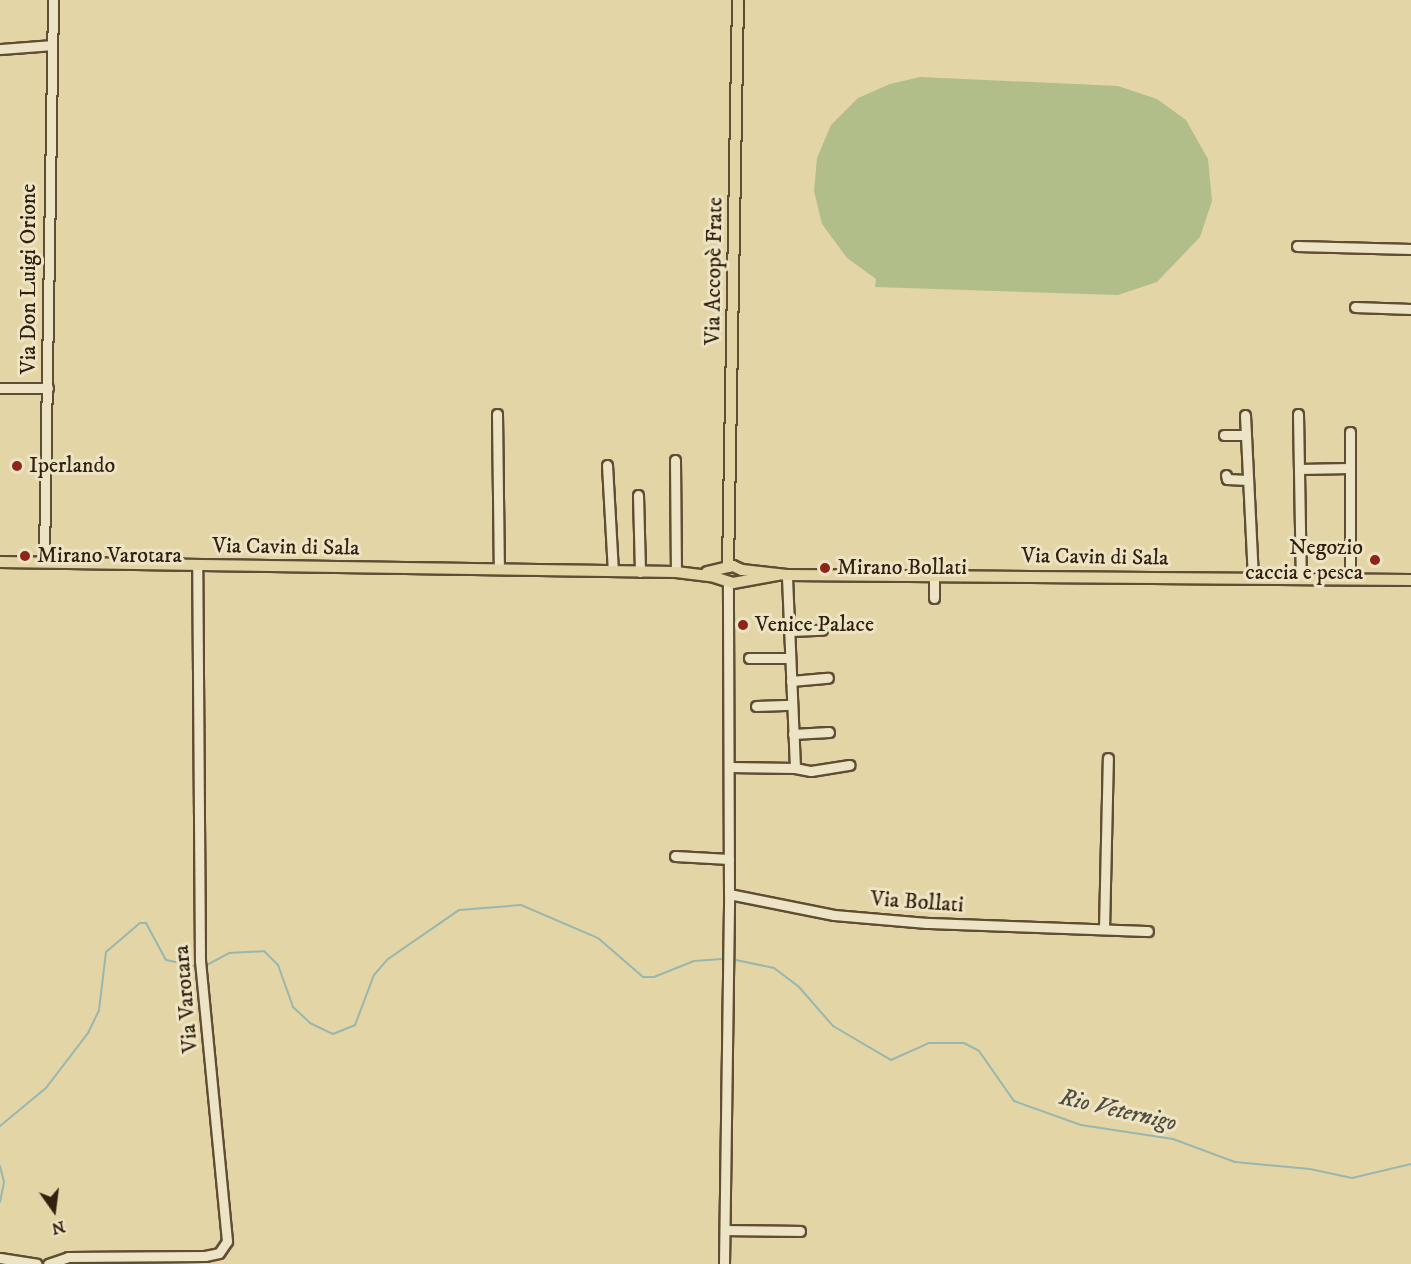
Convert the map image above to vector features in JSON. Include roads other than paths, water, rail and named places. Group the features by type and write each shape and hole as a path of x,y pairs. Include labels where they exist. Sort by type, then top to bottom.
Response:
{"main road":[{"name":"Via Accopè Frate","path":"733,575 731,542 738,0"},
{"name":"Via Cavin di Sala","path":"0,562 676,572 733,575 1411,580"}],"street":[{"name":"Via Don Luigi Orione","path":"44,557 53,0"},
{"path":"0,49 52,45"},
{"path":"1297,246 1411,249"},
{"path":"1355,307 1411,309"},
{"path":"0,388 48,388"},
{"path":"497,414 499,569"},
{"path":"1298,414 1301,579"},
{"path":"1245,415 1252,578"},
{"path":"1350,432 1350,579"},
{"path":"1224,435 1246,435"},
{"path":"675,460 676,572"},
{"path":"607,465 613,571"},
{"path":"1299,469 1350,468"},
{"path":"1227,475 1227,479 1248,480"},
{"path":"638,495 640,572"},
{"name":"Via Varotara","path":"48,1264 68,1257 140,1260 213,1255 222,1250 227,1241 201,966 197,565"},
{"path":"724,1264 733,575"},
{"path":"782,575 789,632 795,768"},
{"path":"934,575 934,598"},
{"path":"789,632 822,630"},
{"path":"749,658 790,658"},
{"path":"791,681 828,678"},
{"path":"756,706 792,705"},
{"path":"793,734 829,732"},
{"path":"1104,929 1108,758"},
{"path":"730,767 795,768 811,771 850,765"},
{"path":"675,856 729,860"},
{"name":"Via Bollati","path":"729,894 834,915 934,924 1148,931"},
{"path":"724,1230 800,1231"},
{"path":"0,1258 37,1264"}],"waterway":[{"name":"Rio Veternigo","path":"203,967 229,953 264,951 278,965 293,1007 310,1023 333,1034 355,1025 374,975 388,959 459,910 521,905 598,938 643,977 654,977 694,961 725,959"},
{"name":"Rio Veternigo","path":"0,1126 46,1088 88,1033 99,1010 106,952 140,923 146,923 166,960 198,967"},
{"name":"Rio Veternigo","path":"731,959 774,968 799,987 833,1026 891,1060 929,1043 964,1043 979,1051 1014,1101 1081,1125 1173,1139 1235,1162 1310,1169 1352,1178 1411,1164"},
{"name":"Rio Veternigo","path":"0,1166 4,1182 0,1202"}],"place":[{"name":"Iperlando","path":"17,466"},
{"name":"Mirano Varotara","path":"25,556"},
{"name":"Negozio caccia e pesca","path":"1375,560"},
{"name":"Mirano Bollati","path":"825,568"},
{"name":"Venice Palace","path":"743,625"}]}
